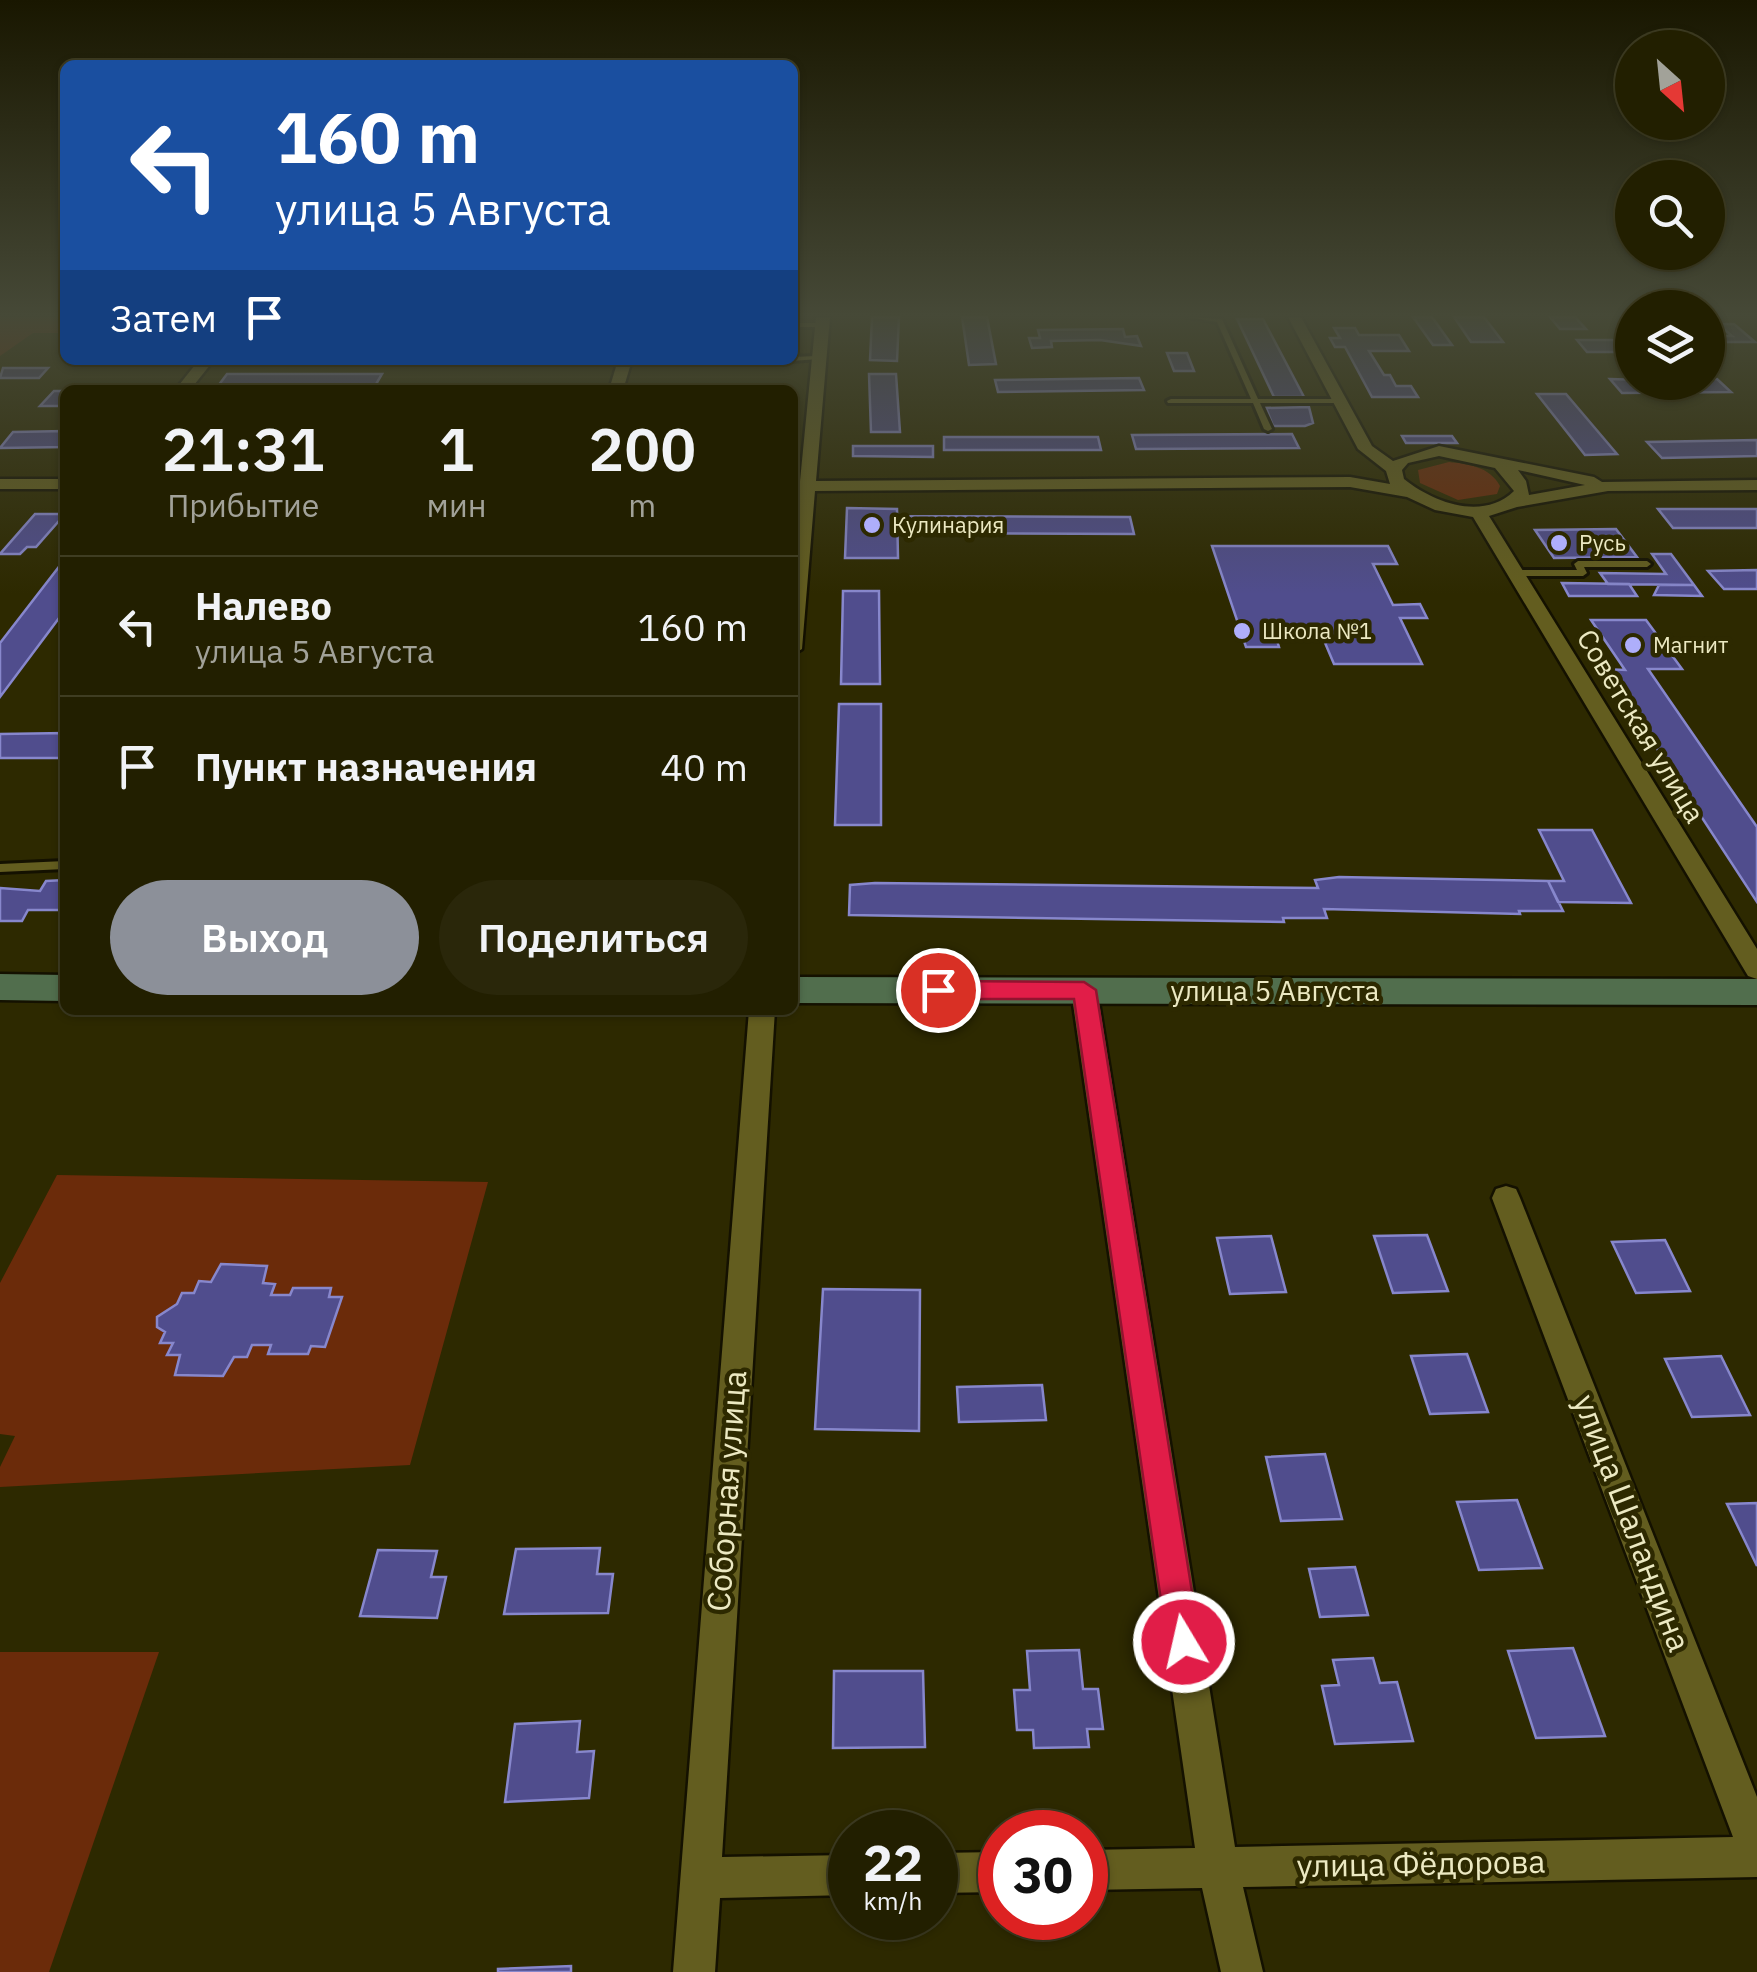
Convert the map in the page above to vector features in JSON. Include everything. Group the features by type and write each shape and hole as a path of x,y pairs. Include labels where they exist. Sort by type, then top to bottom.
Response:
{"street":[{"path":"798,527 800,486 813,409"},
{"path":"1344,409 1372,457 1394,470 1396,481 1408,492"},
{"path":"798,417 812,417"},
{"path":"1360,440 1384,450 1464,453 1608,486"},
{"path":"1350,482 1394,470 1402,460 1418,454"},
{"path":"1488,460 1520,480 1523,492 1516,502"},
{"path":"800,486 1350,482 1408,492 1440,506 1478,511 1608,486 1757,485"},
{"path":"0,484 60,484"},
{"name":"Советская улица","path":"1478,511 1757,970"},
{"path":"0,988 60,988"},
{"name":"улица 5 Августа","path":"798,990 1757,992"},
{"path":"1084,990 1218,1867 1242,1972"},
{"name":"Соборная улица","path":"694,1972 762,1015"},
{"name":"улица Шаландина","path":"1506,1198 1757,1848"},
{"name":"улица Фёдорова","path":"1108,1869 1757,1858"},
{"path":"699,1878 828,1875"}],"lane":[{"path":"1259,409 1268,430"},
{"path":"1516,573 1583,573 1578,564 1647,564"},
{"path":"0,868 60,865"}],"shaded area":[{"path":"1449,462 1485,471 1500,486 1497,494 1458,500 1420,483 1418,470"},
{"path":"57,1175 488,1182 410,1465 0,1487 0,1467 15,1436 0,1434 0,1283"},
{"path":"0,1652 159,1652 49,1972 0,1972"}],"building":[{"path":"870,409 898,409 900,432 871,432"},
{"path":"1266,409 1310,409 1313,423 1273,426"},
{"path":"1549,409 1579,409 1617,454 1585,455"},
{"path":"60,431 60,447 0,448 13,432"},
{"path":"1292,434 1299,448 1136,449 1132,435"},
{"path":"1402,436 1452,436 1457,443 1406,443"},
{"path":"944,437 1098,437 1101,450 944,450"},
{"path":"1757,440 1757,456 1662,458 1647,442"},
{"path":"853,446 933,446 933,457 853,456"},
{"name":"Кулинария","path":"847,508 897,509 898,558 845,558"},
{"path":"1658,509 1757,509 1757,528 1673,528"},
{"path":"35,514 60,514 60,520 36,547 27,547 20,554 0,554"},
{"path":"897,516 1130,517 1134,534 897,533"},
{"path":"1616,529 1637,557 1554,558 1535,530"},
{"path":"1212,546 1388,546 1397,564 1373,564 1393,605 1420,604 1427,618 1400,618 1422,664 1334,664 1320,631 1274,631 1279,647 1246,647"},
{"path":"1652,554 1671,554 1694,585 1608,584 1600,573 1666,574"},
{"path":"60,565 60,617 0,697 0,643"},
{"path":"1757,570 1757,589 1724,589 1708,571"},
{"path":"1562,583 1629,584 1637,596 1569,596"},
{"path":"1659,585 1694,585 1702,596 1654,595"},
{"path":"843,591 879,591 880,684 841,684"},
{"path":"1591,620 1646,620 1682,669 1648,669 1757,827 1757,902 1605,669 1625,670"},
{"path":"839,704 881,704 881,825 835,825"},
{"path":"60,733 60,758 0,758 0,734"},
{"path":"1539,830 1592,830 1631,903 1558,902 1548,881 1564,881"},
{"path":"1339,877 1548,881 1563,911 1519,911 1520,914 1324,909 1327,918 1283,918 1284,922 849,915 850,885 875,883 1318,888 1315,880"},
{"path":"60,880 60,910 28,910 22,921 0,921 0,888 40,891 46,881"},
{"path":"1427,1235 1448,1291 1393,1293 1374,1236"},
{"path":"1271,1236 1286,1292 1230,1294 1217,1238"},
{"path":"1665,1240 1690,1291 1636,1293 1612,1242"},
{"path":"221,1264 267,1266 263,1283 275,1284 271,1295 290,1295 293,1288 331,1288 329,1297 342,1297 325,1347 311,1346 308,1354 268,1354 271,1345 252,1345 247,1357 234,1357 223,1376 175,1375 180,1355 167,1355 173,1343 160,1343 165,1332 157,1327 157,1317 177,1304 182,1293 194,1293 199,1281 211,1282"},
{"path":"823,1289 920,1290 919,1431 815,1429"},
{"path":"1467,1354 1488,1412 1430,1414 1411,1356"},
{"path":"1721,1356 1750,1415 1692,1417 1665,1359"},
{"path":"1042,1385 1046,1420 959,1422 957,1387"},
{"path":"1325,1454 1342,1519 1281,1521 1266,1457"},
{"path":"1517,1500 1542,1568 1479,1570 1457,1502"},
{"path":"1757,1503 1757,1566 1727,1504"},
{"path":"600,1548 597,1574 613,1574 608,1613 504,1614 516,1549"},
{"path":"378,1550 437,1551 431,1577 446,1577 437,1618 360,1616"},
{"path":"1355,1567 1368,1615 1320,1617 1309,1569"},
{"path":"1573,1648 1605,1736 1536,1738 1508,1651"},
{"path":"1079,1650 1083,1689 1098,1689 1103,1729 1087,1729 1089,1747 1034,1748 1033,1730 1017,1730 1014,1690 1030,1690 1027,1651"},
{"path":"1373,1658 1380,1683 1397,1682 1413,1741 1335,1744 1322,1686 1339,1685 1333,1660"},
{"path":"834,1671 923,1671 925,1747 833,1748"},
{"path":"580,1721 577,1752 594,1751 589,1798 505,1802 515,1724"},
{"path":"571,1966 571,1972 498,1972 498,1969"}],"place":[{"name":"Кулинария","path":"872,525"},
{"name":"Русь","path":"1559,543"},
{"name":"Школа №1","path":"1242,631"},
{"name":"Магнит","path":"1633,645"}],"route":[{"path":"938,990 1084,990 1184,1642"}]}
